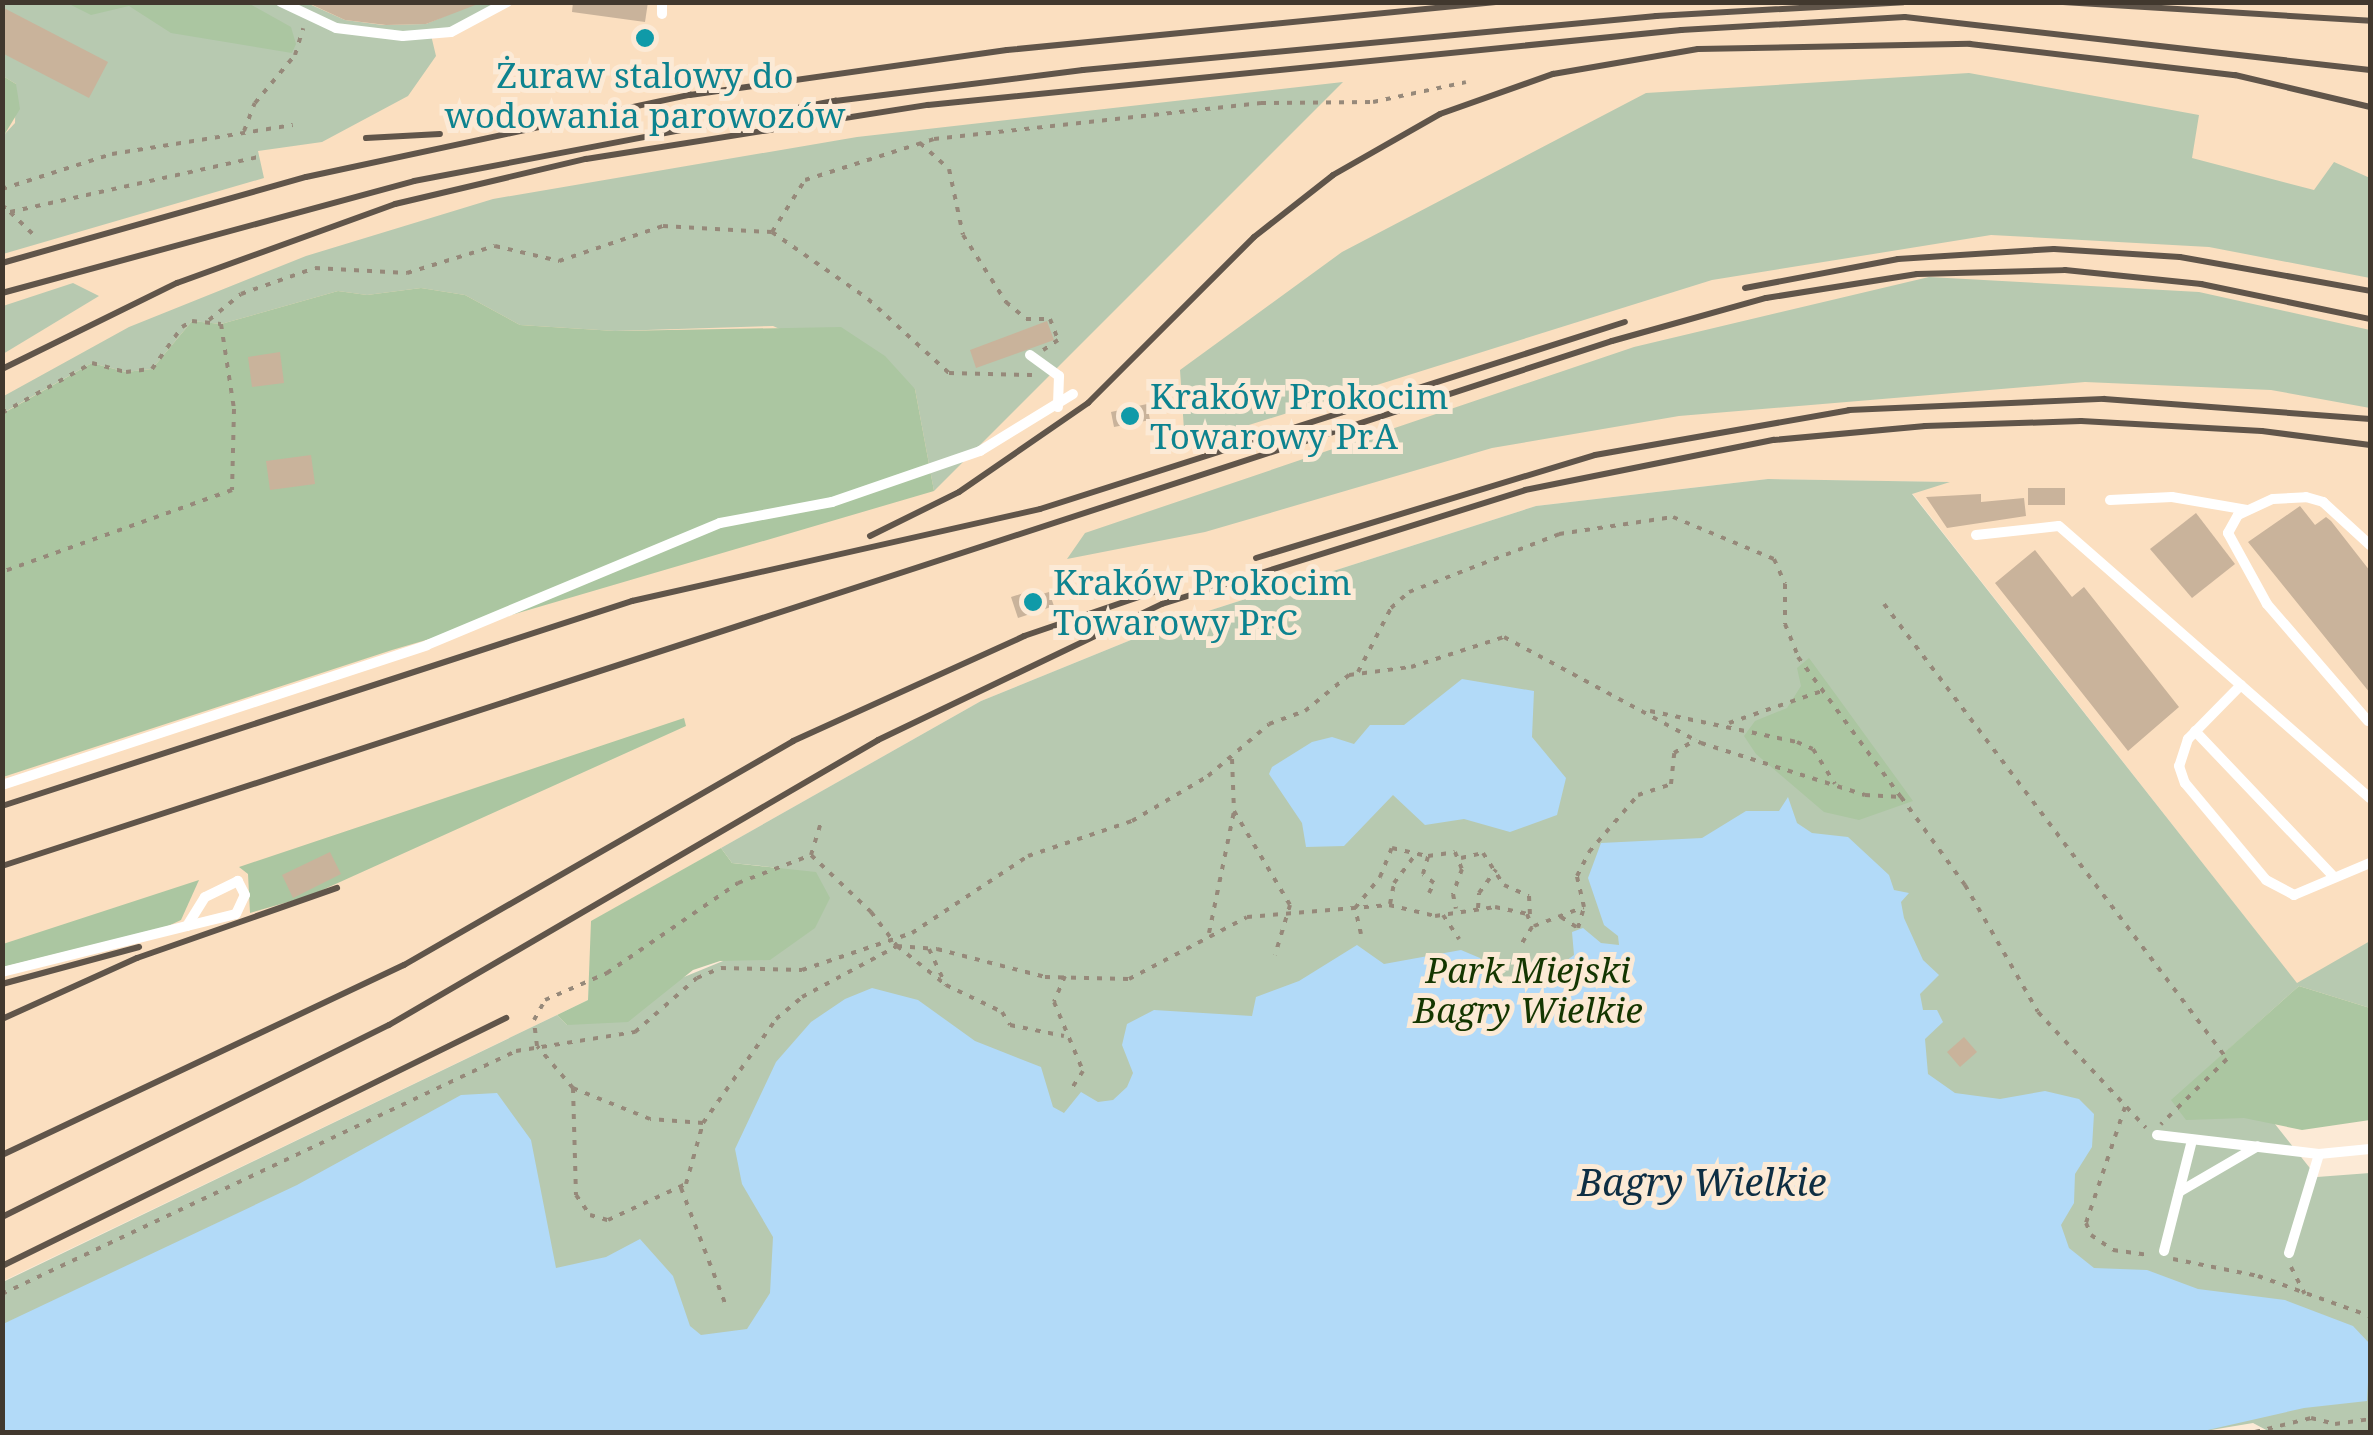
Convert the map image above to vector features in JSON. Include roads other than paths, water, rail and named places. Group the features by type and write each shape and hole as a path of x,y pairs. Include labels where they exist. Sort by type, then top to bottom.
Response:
{"lane":[{"path":"281,2 352,31 402,36 451,32 507,2"},
{"path":"1030,355 1059,376 1058,407"},
{"path":"2,785 427,645 720,523 832,502 980,452 1058,407 1073,394"},
{"path":"2368,721 2268,604 2234,548 2230,523 2274,498 2306,496 2323,502 2370,545"},
{"path":"2110,500 2172,497 2248,510"},
{"path":"1976,535 2058,526 2370,798"},
{"path":"2240,685 2195,731 2179,766 2185,783 2266,880 2294,894 2332,875 2370,863"},
{"path":"2195,731 2332,875"},
{"path":"2,972 236,914 245,895 238,881 205,896 187,926"},
{"path":"2157,1134 2319,1154 2370,1150"},
{"path":"2164,1251 2192,1140"},
{"path":"2179,1192 2258,1146"},
{"path":"2290,1252 2319,1154"}],"water":[{"path":"1462,679 1534,691 1532,737 1566,778 1557,815 1510,832 1464,819 1425,825 1393,795 1344,846 1306,847 1302,823 1269,774 1272,767 1312,742 1332,737 1354,744 1370,725 1404,725"},
{"name":"Bagry Wielkie","path":"1788,797 1797,823 1812,833 1848,837 1889,875 1894,890 1909,893 1901,902 1904,918 1923,960 1939,975 1920,994 1923,1010 1937,1010 1943,1022 1925,1039 1928,1074 1955,1093 2000,1099 2045,1091 2079,1099 2094,1114 2092,1147 2075,1174 2074,1203 2061,1225 2069,1248 2094,1268 2147,1270 2198,1289 2285,1300 2353,1326 2370,1344 2367,1401 2304,1408 2199,1432 3,1432 3,1324 297,1185 461,1095 497,1093 531,1140 556,1268 606,1257 640,1239 673,1276 690,1326 701,1335 747,1329 770,1293 773,1237 742,1184 735,1149 776,1062 811,1022 845,999 872,988 918,1000 975,1041 1041,1067 1053,1107 1064,1113 1081,1092 1098,1102 1113,1100 1127,1087 1133,1073 1122,1045 1127,1024 1154,1010 1252,1016 1256,997 1299,981 1357,945 1384,964 1461,950 1480,958 1495,979 1530,988 1574,955 1572,932 1583,928 1601,943 1619,945 1618,936 1604,925 1588,878 1601,843 1702,838 1746,811 1779,811"}],"railway":[{"path":"2,263 306,177 690,95 1007,50 1496,2"},
{"path":"2,293 414,181 835,101 1083,70 1656,16 1904,2"},
{"path":"2063,2 2370,21"},
{"path":"2,369 177,283 395,204 586,159 928,105 1681,30 1905,17 2370,70"},
{"path":"870,536 959,492 1088,403 1254,237 1333,175 1440,114 1553,74 1698,49 1970,44 2235,75 2370,107"},
{"path":"366,138 440,134"},
{"path":"1745,288 1898,259 2054,249 2180,257 2370,291"},
{"path":"2,866 1612,341 1766,298 1917,274 2065,270 2201,284 2370,319"},
{"path":"2,806 632,601 1040,509 1625,322"},
{"path":"1256,558 1595,455 1849,410 2104,399 2370,419"},
{"path":"2,1217 389,1025 878,740 1162,604 1525,490 1774,440 1925,426 2081,421 2262,431 2370,445"},
{"path":"2,1155 404,965 793,741 1024,636 1180,583"},
{"path":"2,1019 137,958 337,888"},
{"path":"2,984 139,947"},
{"path":"2,1266 506,1018"}],"place":[{"name":"Żuraw stalowy do wodowania parowozów","path":"645,38"},
{"name":"Kraków Prokocim Towarowy PrA","path":"1130,416"},
{"name":"Kraków Prokocim Towarowy PrC","path":"1033,602"}],"park label":[{"name":"Park Miejski Bagry Wielkie","path":"1528,990"}]}
